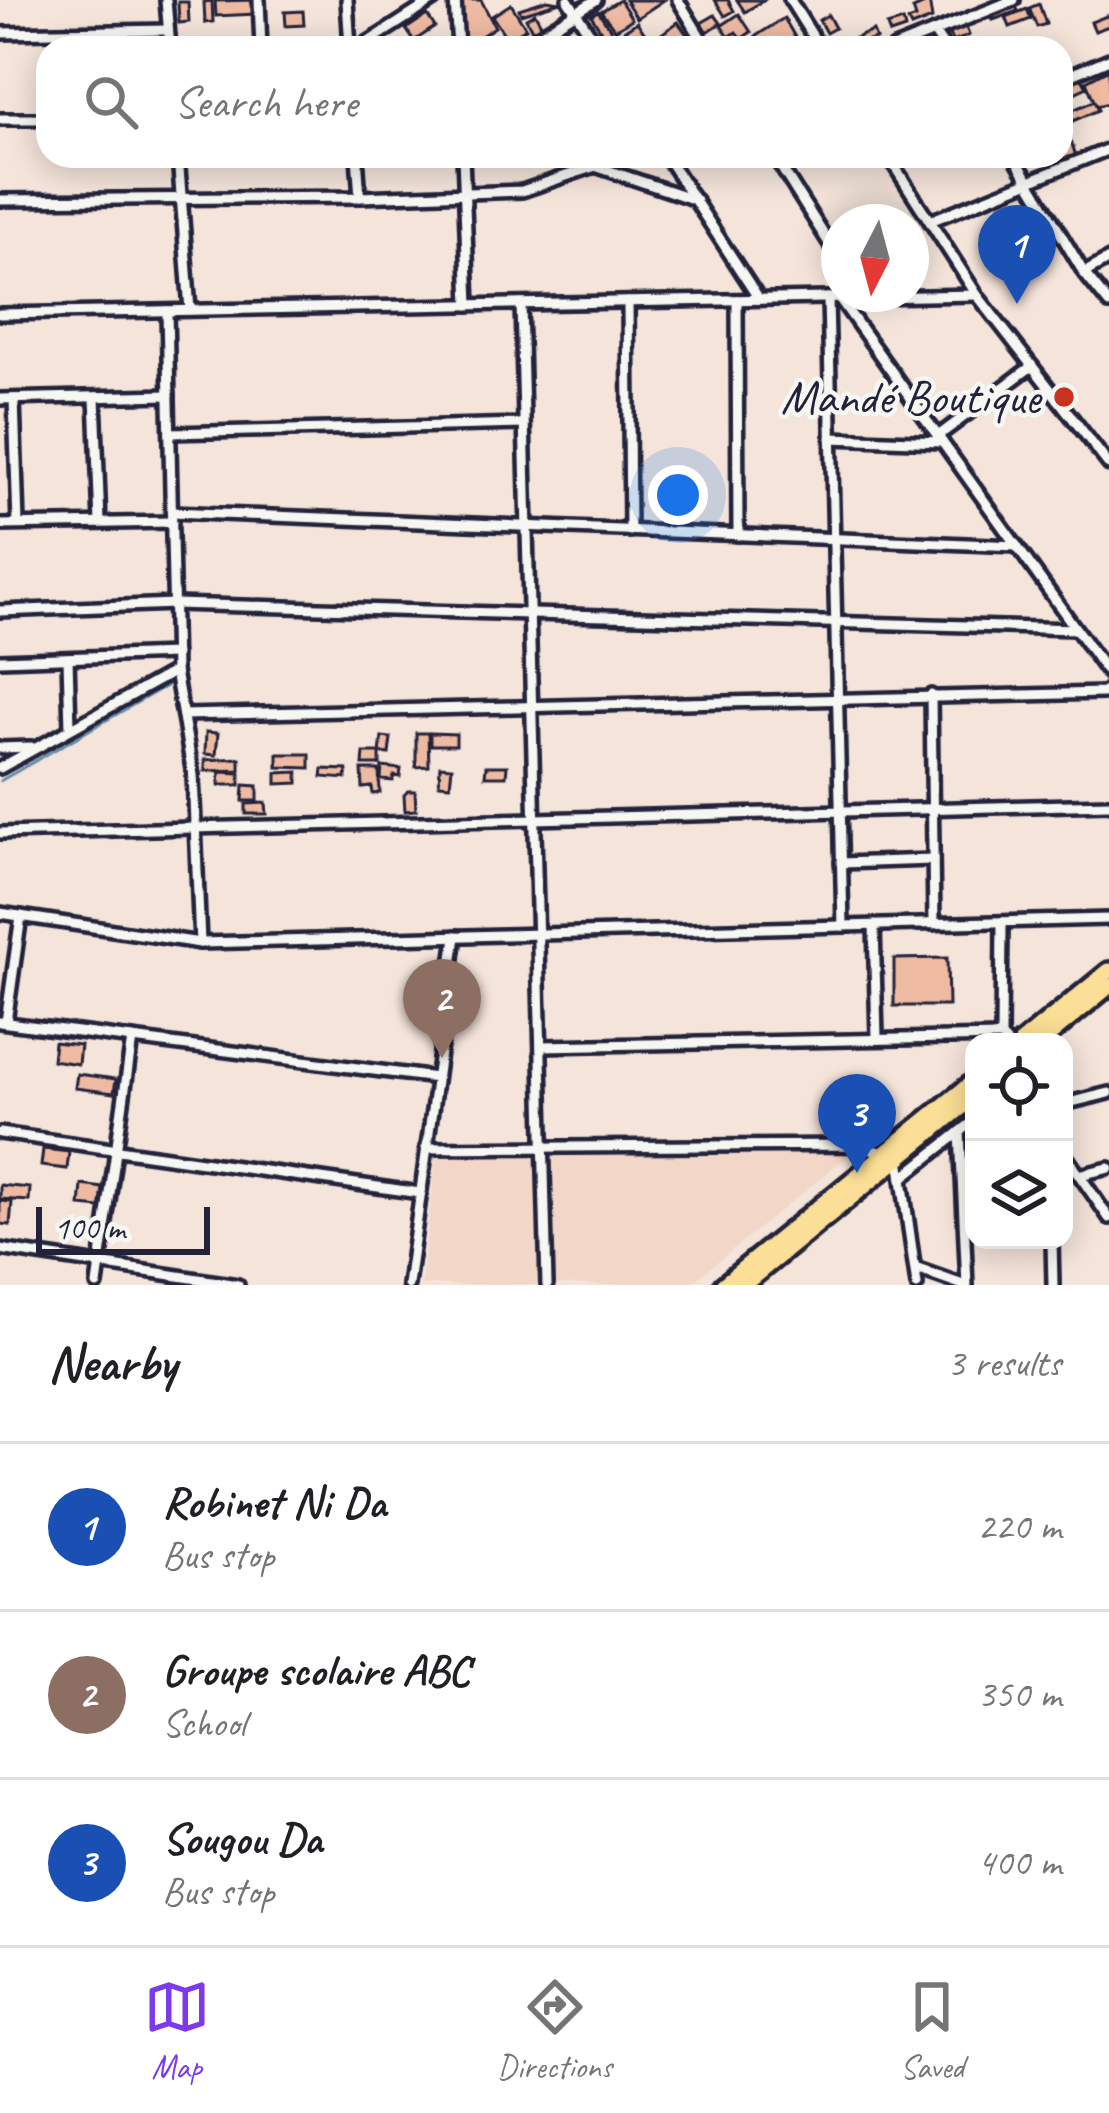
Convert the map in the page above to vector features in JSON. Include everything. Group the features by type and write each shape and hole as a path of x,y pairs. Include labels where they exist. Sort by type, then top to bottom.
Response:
{"highway":[{"path":"1033,1033 1109,971"},
{"path":"1052,1033 1109,986"},
{"path":"743,1285 965,1089"},
{"path":"723,1285 965,1103"}],"street":[{"path":"166,0 169,36"},
{"path":"259,0 260,36"},
{"path":"347,0 349,36"},
{"path":"378,36 434,0"},
{"path":"455,0 457,36"},
{"path":"568,0 591,36"},
{"path":"537,36 596,0"},
{"path":"678,0 700,36"},
{"path":"790,0 812,36"},
{"path":"924,36 1014,0"},
{"path":"0,32 168,30"},
{"path":"934,32 937,36"},
{"path":"1073,74 1109,58"},
{"path":"0,119 36,119"},
{"path":"1073,163 1109,148"},
{"path":"179,168 190,310"},
{"path":"358,168 360,197"},
{"path":"463,168 470,305"},
{"path":"0,200 522,191 595,168"},
{"path":"601,168 696,200"},
{"path":"675,168 759,299"},
{"path":"782,168 821,230"},
{"path":"896,168 977,295 1107,458"},
{"path":"1021,168 1084,273 1109,304"},
{"path":"930,221 1063,168"},
{"path":"1084,273 1109,259"},
{"path":"929,295 977,295"},
{"path":"0,314 821,298"},
{"path":"737,300 738,535"},
{"path":"628,302 630,530"},
{"path":"521,304 547,1285"},
{"path":"167,310 175,671 194,776 200,943"},
{"path":"833,312 831,438 843,926"},
{"path":"844,312 1109,675"},
{"path":"831,438 940,439 1032,366"},
{"path":"0,399 169,395"},
{"path":"95,397 100,523"},
{"path":"14,399 18,524"},
{"path":"170,433 524,424"},
{"path":"0,525 172,517 1017,546"},
{"path":"0,611 174,604 1076,629"},
{"path":"0,660 175,653"},
{"path":"68,658 70,728"},
{"path":"0,768 175,671"},
{"path":"183,715 1103,694 1109,689"},
{"path":"931,695 934,924"},
{"path":"0,748 36,747"},
{"path":"0,833 1109,804"},
{"path":"841,863 933,860"},
{"path":"0,913 200,943 1109,919"},
{"path":"21,916 3,1022 436,1078"},
{"path":"1002,922 1004,1033"},
{"path":"874,925 877,1037"},
{"path":"408,1285 456,936"},
{"path":"541,1046 965,1038"},
{"path":"97,1285 132,1039"},
{"path":"1073,1101 1109,1093"},
{"path":"902,1178 965,1128"},
{"path":"915,1268 965,1285 960,1132"},
{"path":"0,1133 420,1193"},
{"path":"427,1148 861,1144 891,1156 902,1178 917,1285"},
{"path":"1073,1166 1109,1218"},
{"path":"1079,1175 1109,1168"},
{"path":"0,1249 238,1285"},
{"path":"1052,1249 1053,1285"}],"shaded area":[{"path":"855,1150 689,1285 421,1285 436,1157"}],"building":[{"path":"256,0 256,14 216,16 215,1"},
{"path":"457,0 481,0 495,27 481,36 462,36"},
{"path":"547,0 560,2 521,14 519,9"},
{"path":"620,0 632,19 615,30 601,11"},
{"path":"625,0 664,0 637,18"},
{"path":"715,0 728,0 734,11 725,16"},
{"path":"737,0 764,0 745,12"},
{"path":"923,0 929,0 932,19 911,27 908,21 916,18 913,9 925,4"},
{"path":"212,1 213,22 205,23 204,2"},
{"path":"178,2 188,2 189,22 179,23"},
{"path":"511,4 526,28 505,36 492,16"},
{"path":"1039,4 1046,24 1037,27 1029,8"},
{"path":"1016,6 1018,11 993,20 991,15"},
{"path":"1027,9 1031,19 1010,27 1006,17"},
{"path":"303,11 304,25 286,26 285,12"},
{"path":"598,11 613,33 604,36 591,15"},
{"path":"535,13 542,26 533,32 526,18"},
{"path":"739,14 751,32 728,36 721,26"},
{"path":"427,15 435,27 422,36 411,36 406,29"},
{"path":"715,15 721,23 707,32 701,23"},
{"path":"828,15 835,28 826,33 819,20"},
{"path":"1109,15 1109,26 1095,31 1091,22"},
{"path":"784,18 794,36 756,36"},
{"path":"903,21 905,29 890,34 887,26"},
{"path":"637,22 647,36 616,36"},
{"path":"678,22 688,36 659,36"},
{"path":"965,25 969,35 950,36 948,31"},
{"path":"1109,69 1109,103 1096,106 1086,81"},
{"path":"1082,77 1087,87 1073,94 1073,82"},
{"path":"1094,101 1098,110 1073,121 1073,110"},
{"path":"206,732 218,733 216,755 205,754"},
{"path":"416,733 428,733 429,766 416,767"},
{"path":"430,733 456,734 456,745 430,745"},
{"path":"382,737 391,738 389,754 380,753"},
{"path":"364,753 380,753 380,765 363,765"},
{"path":"278,754 310,754 310,768 278,767"},
{"path":"240,758 240,770 205,771 205,760"},
{"path":"440,766 452,767 450,785 439,784"},
{"path":"486,766 507,766 506,776 485,776"},
{"path":"382,767 401,769 400,777 381,780"},
{"path":"323,769 347,770 346,779 322,777"},
{"path":"362,770 379,770 380,793 363,788"},
{"path":"220,772 240,773 240,785 219,785"},
{"path":"298,772 298,783 277,784 277,773"},
{"path":"244,785 258,786 258,801 243,801"},
{"path":"408,791 415,791 416,810 405,811"},
{"path":"266,803 267,814 246,814 246,804"},
{"path":"947,958 948,1006 894,1006 894,959"},
{"path":"54,1042 80,1045 78,1064 52,1060"},
{"path":"77,1074 116,1079 114,1093 75,1088"},
{"path":"43,1149 69,1152 67,1169 41,1166"},
{"path":"0,1185 30,1188 29,1201 0,1199"},
{"path":"82,1185 103,1188 101,1208 80,1206"},
{"path":"0,1201 12,1202 10,1225 0,1224"}],"waterway":[{"path":"0,781 166,686"}],"place":[{"name":"Robinet Ni Da","path":"1017,304"},
{"name":"Mandé Boutique","path":"1064,397"},
{"name":"Groupe scolaire ABC","path":"442,1058"},
{"name":"Sougou Da","path":"857,1173"}]}
